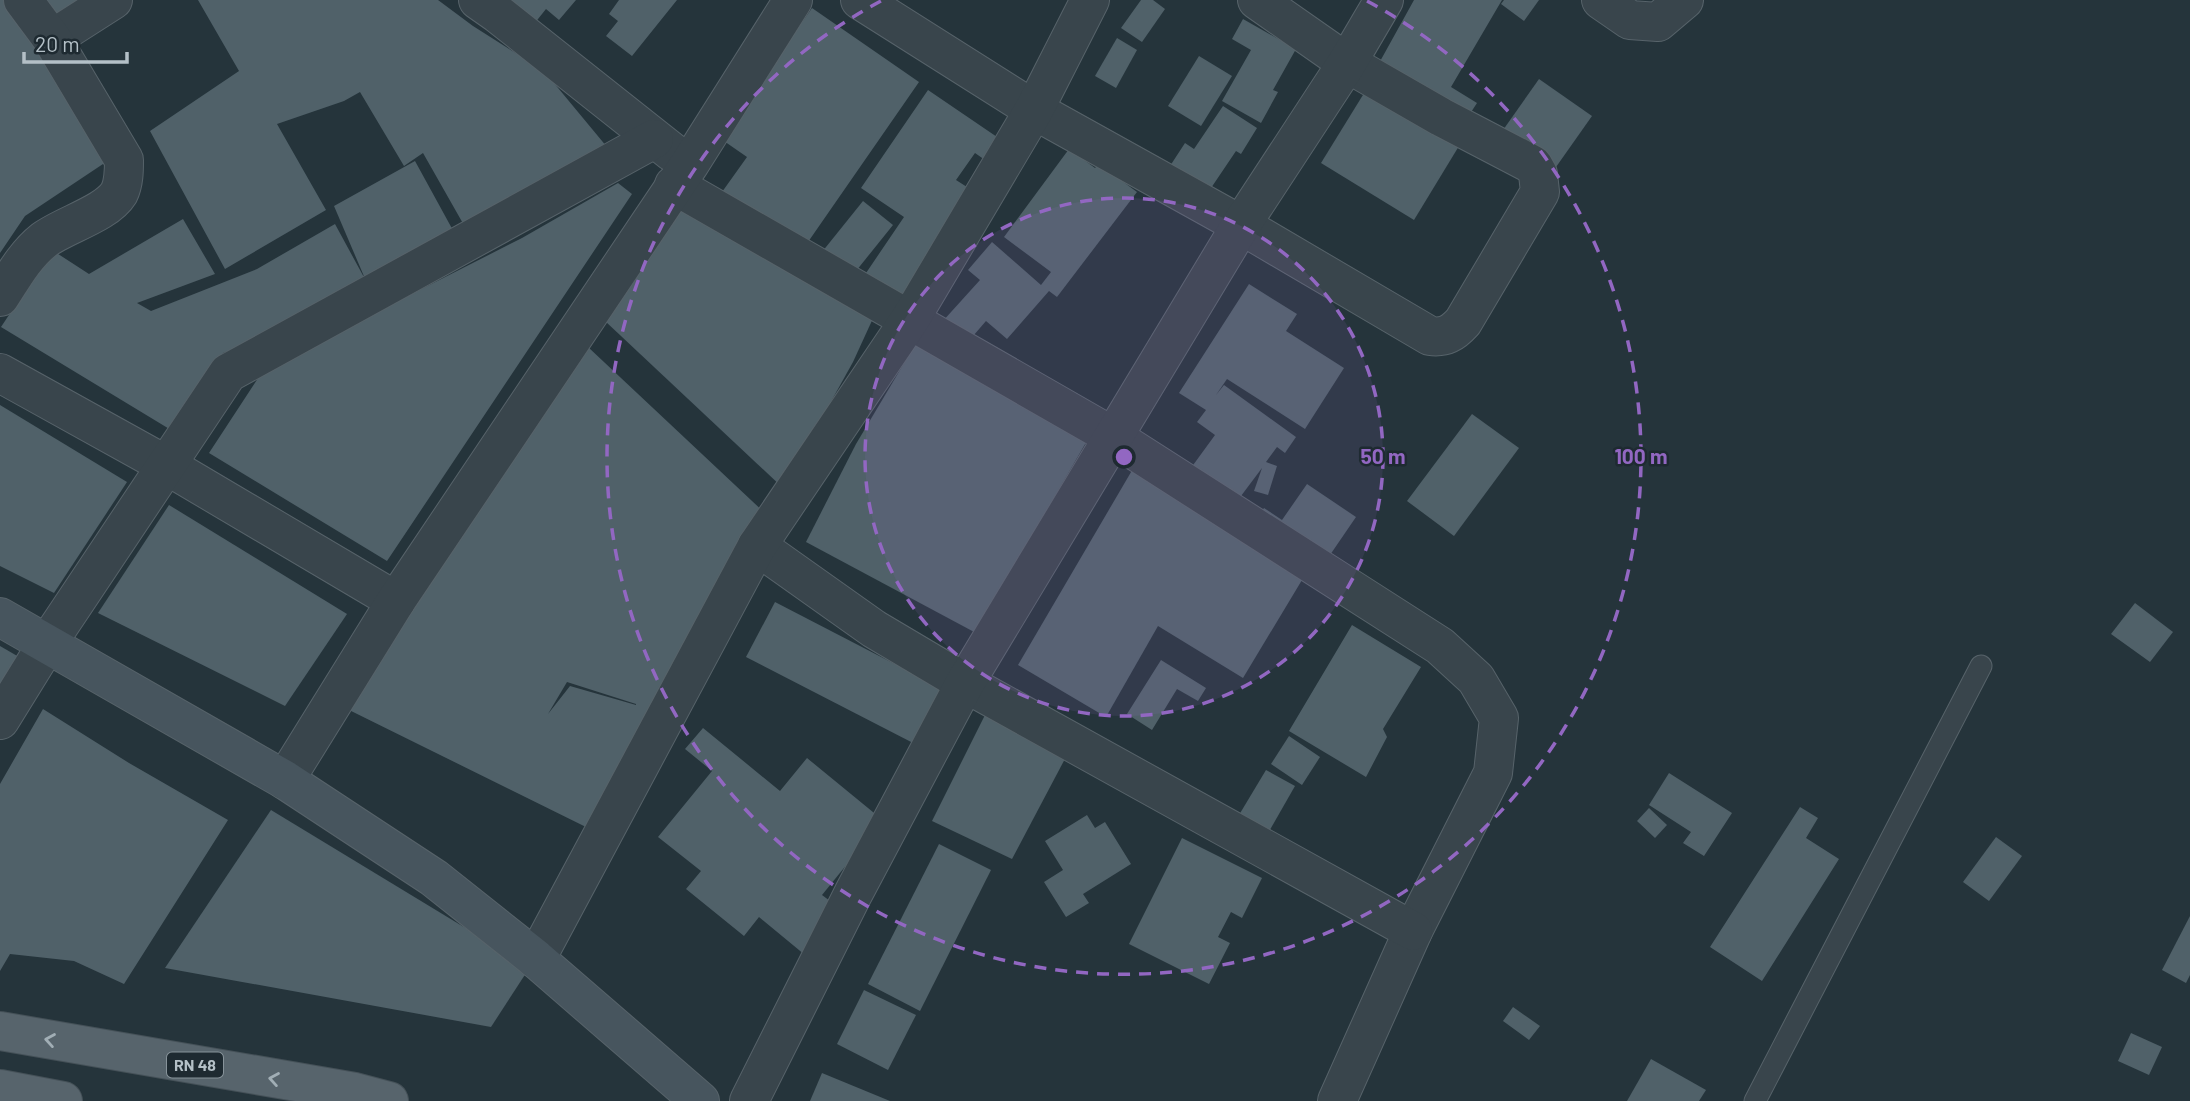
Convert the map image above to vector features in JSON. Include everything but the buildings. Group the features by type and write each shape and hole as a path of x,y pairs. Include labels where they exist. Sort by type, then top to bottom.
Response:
{"main road":[{"name":"RN 48","path":"0,1031 328,1095 389,1101"},
{"path":"0,1089 63,1101"}],"street":[{"path":"0,297 27,257 45,239 99,210 118,193 123,177 124,160 52,38 23,0"},
{"path":"52,38 113,0"},
{"path":"478,0 498,13 654,139 682,175 909,321 1112,436 1440,646 1476,679 1499,718 1493,773 1413,930 1337,1101"},
{"path":"285,779 396,601 682,175 793,0"},
{"path":"860,0 1034,110 1241,225 1430,336 1450,334 1463,322 1540,192 1538,174 1533,165 1441,117 1347,63 1257,0"},
{"path":"536,959 757,546 909,321 1034,110 1090,0"},
{"path":"750,1101 853,894 965,683 1241,225 1347,63 1384,0"},
{"path":"1601,0 1630,20 1658,22 1684,0"},
{"path":"0,720 47,644 228,373 654,139"},
{"path":"0,373 166,465 396,601"},
{"path":"757,546 874,629 965,683 1413,930"},
{"path":"0,617 285,779 434,878 536,959 700,1101"}],"lane":[{"path":"1755,1101 1981,666"}]}
